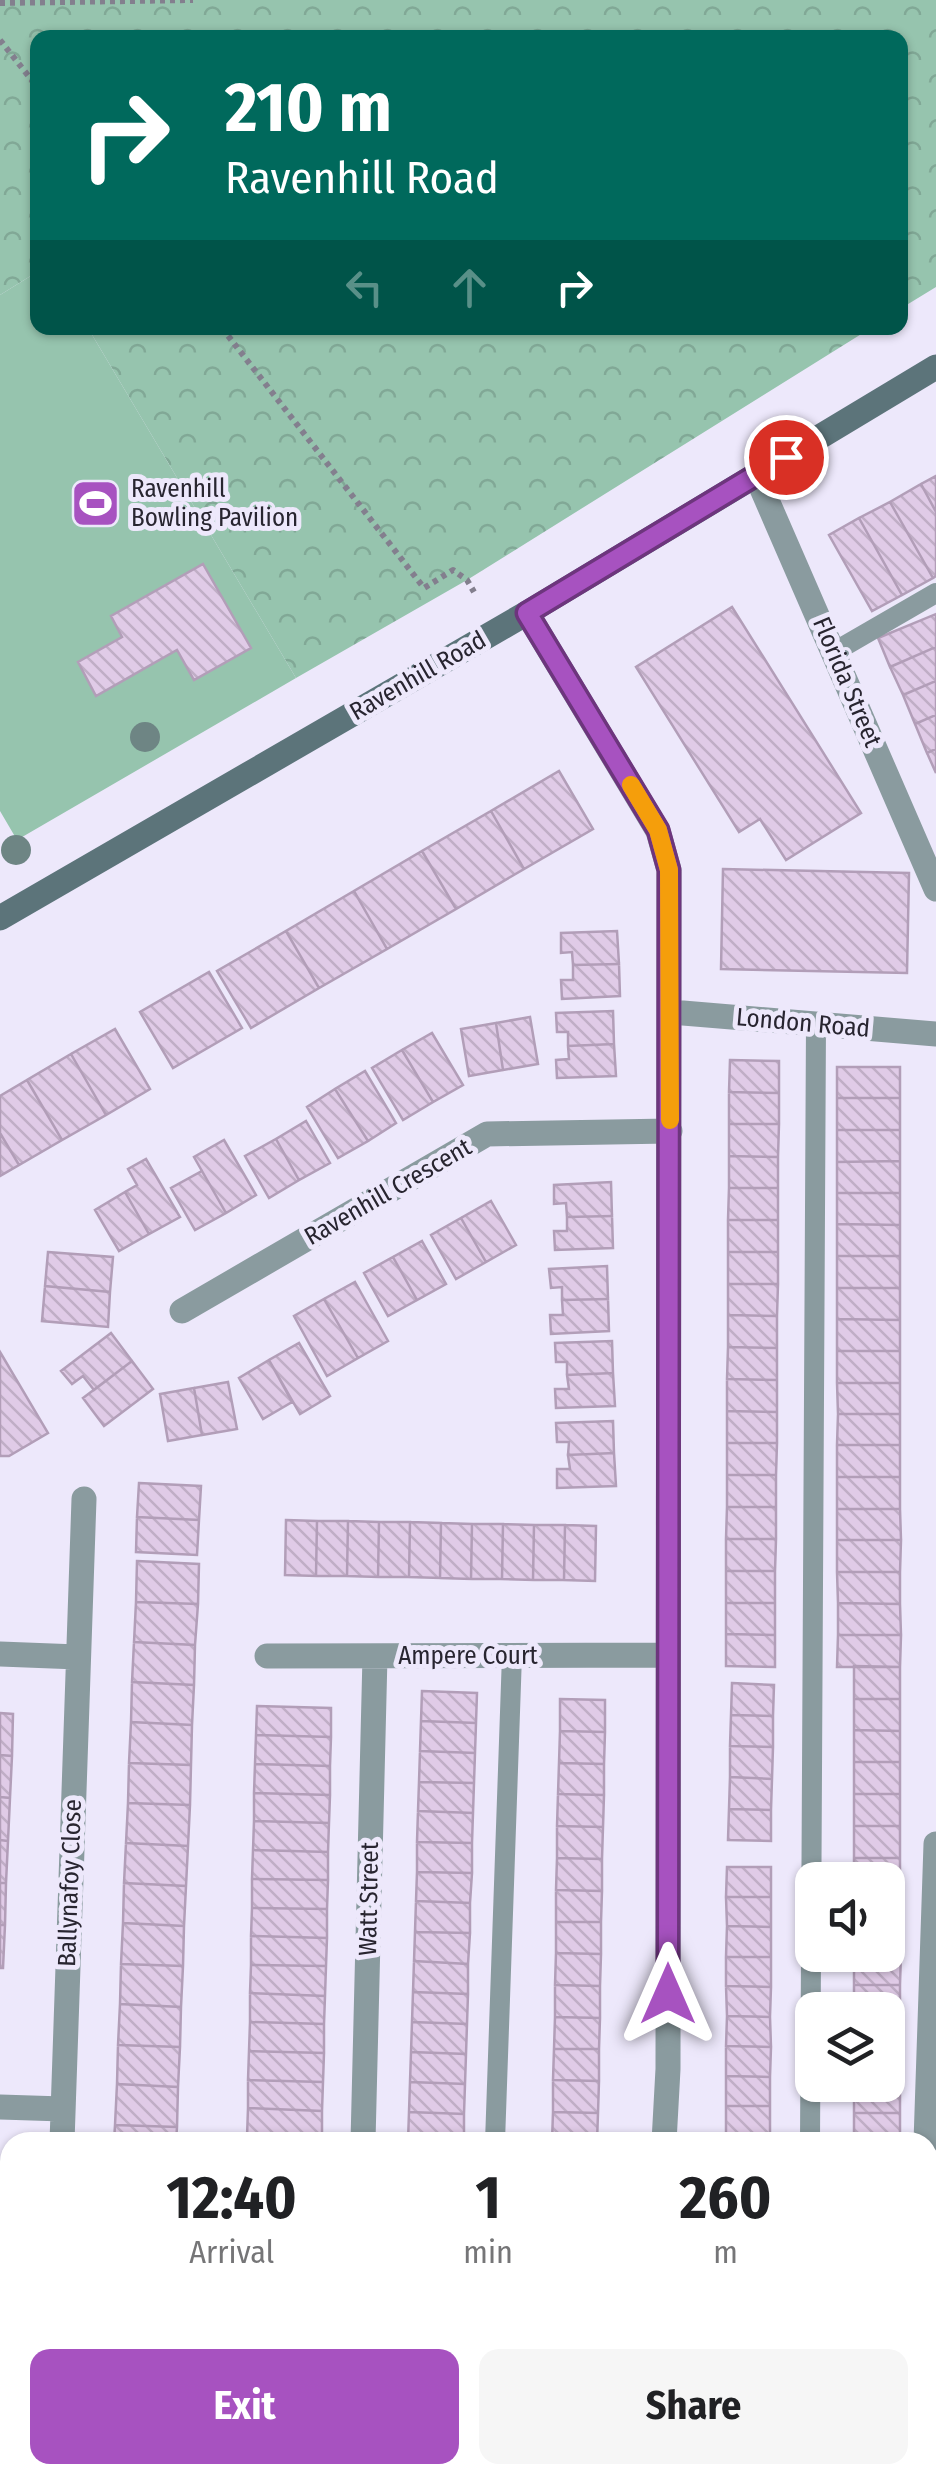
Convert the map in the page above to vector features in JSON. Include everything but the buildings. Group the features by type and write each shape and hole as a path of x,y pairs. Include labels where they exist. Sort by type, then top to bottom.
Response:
{"main road":[{"name":"Ravenhill Road","path":"0,918 527,613 936,367"}],"street":[{"name":"Florida Street","path":"756,475 936,889"},
{"path":"527,613 658,830 669,870 668,2068 665,2132"},
{"name":"London Road","path":"671,1012 936,1034"},
{"name":"Ravenhill Crescent","path":"182,1311 487,1134 670,1131"},
{"name":"Ballynafoy Close","path":"62,2132 84,1499"},
{"path":"0,1654 78,1657"},
{"name":"Ampere Court","path":"267,1656 668,1655"},
{"name":"Watt Street","path":"364,2132 375,1656"},
{"path":"926,2132 936,1844"},
{"path":"0,2107 63,2109"}],"lane":[{"path":"834,652 936,593"},
{"path":"810,2132 816,1024"},
{"path":"495,2132 512,1655"}],"path":[{"path":"0,3 193,0"},
{"path":"0,40 30,78"},
{"path":"227,335 424,588 453,570 474,592"}],"green space":[{"path":"0,0 936,0 936,287 908,304 908,30 30,30 30,276 0,295"},
{"name":"Ravenhill Bowling Pavilion","path":"30,276 30,335 92,335 296,678 17,840 0,811 0,295"},
{"path":"92,335 860,335 467,580 296,678"}],"slow traffic":[{"path":"631,785 658,830 669,870 670,1120"}],"place":[{"name":"Ravenhill Bowling Pavilion","path":"96,503"}],"route":[{"path":"668,1994 669,870 658,830 527,613 786,457"}]}
